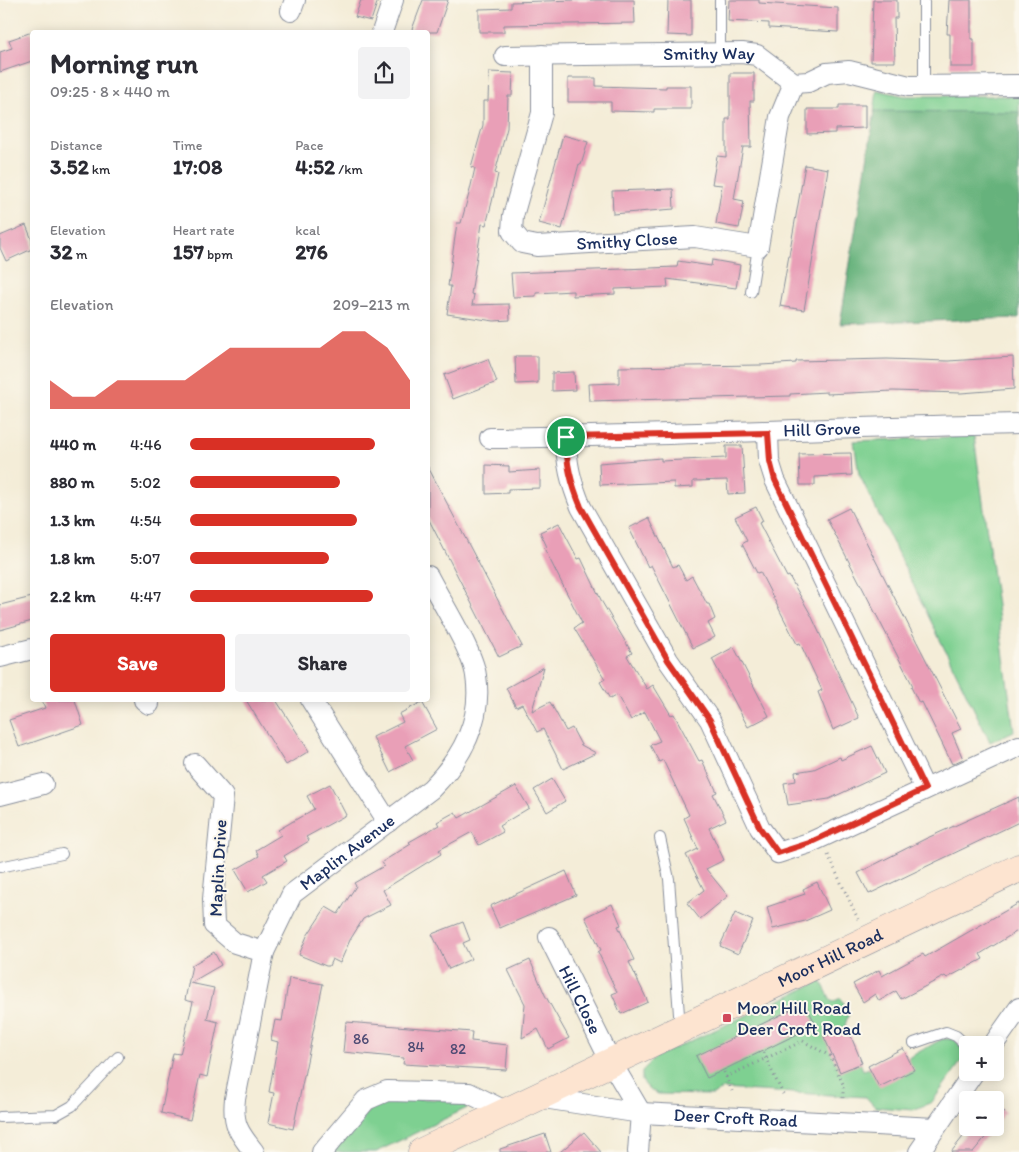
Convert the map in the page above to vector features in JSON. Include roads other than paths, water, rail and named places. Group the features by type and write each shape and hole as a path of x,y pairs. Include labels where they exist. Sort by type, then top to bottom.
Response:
{"street":[{"path":"383,30 393,0"},
{"name":"Smithy Way","path":"505,56 720,53 757,55 794,83"},
{"name":"Smithy Close","path":"542,56 542,113 513,216 512,231 522,243 537,246 695,238 758,247"},
{"path":"758,247 780,117 794,83 808,82 827,73 849,72 909,86 1019,85"},
{"name":"Hill Grove","path":"490,438 768,433 838,427 1019,424"},
{"path":"768,433 770,461 775,480 925,789"},
{"path":"566,437 566,462 572,487 581,507 668,660 710,720 760,828 778,853 820,838 1019,746"},
{"name":"Maplin Avenue","path":"254,1152 236,1128 233,1116 264,952 292,894 431,789 450,770 464,747 473,714 476,675 469,653 430,580"},
{"path":"0,657 30,650"},
{"path":"312,702 388,822"},
{"name":"Maplin Drive","path":"195,764 223,796 213,899 214,925 235,942 264,952"},
{"path":"0,795 43,784"},
{"name":"Moor Hill Road","path":"422,1152 1019,868"},
{"name":"Hill Close","path":"549,937 611,1062 641,1113"},
{"path":"999,1036 1019,1008"},
{"path":"918,1152 968,1081"},
{"path":"322,1152 366,1100 387,1090 469,1093 507,1112"},
{"name":"Deer Croft Road","path":"537,1097 641,1113 935,1128"},
{"path":"638,1152 641,1113"}],"lane":[{"path":"720,0 720,53"},
{"path":"924,0 924,86"},
{"path":"751,292 758,247"},
{"path":"660,838 669,879 680,1029"},
{"path":"0,867 62,854"},
{"path":"914,1043 946,1032 959,1039"},
{"path":"0,1117 56,1114 72,1106 118,1056"}],"place":[{"name":"Moor Hill Road Deer Croft Road","path":"727,1018"}]}
